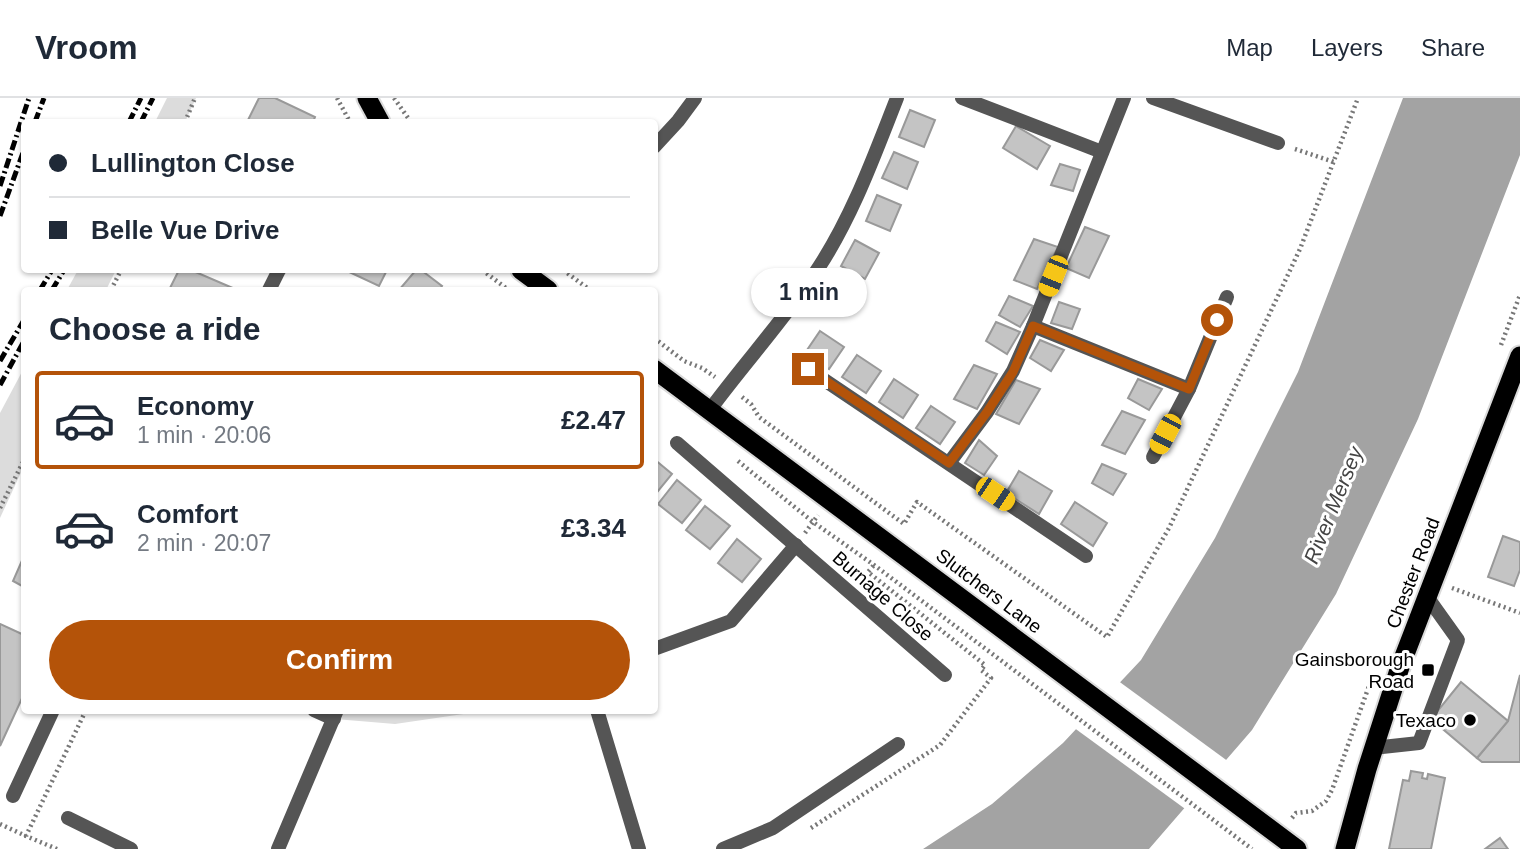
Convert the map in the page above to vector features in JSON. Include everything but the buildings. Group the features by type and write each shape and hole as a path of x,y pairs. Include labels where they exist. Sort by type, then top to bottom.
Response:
{"highway":[{"path":"367,98 378,119"},
{"path":"525,273 544,287"},
{"name":"Chester Road","path":"1345,849 1373,748 1401,667 1520,356"},
{"name":"Slutchers Lane","path":"658,372 1297,849"}],"street":[{"path":"658,143 695,98"},
{"path":"709,411 791,308 820,266 852,210 897,98"},
{"path":"962,98 1102,152"},
{"path":"949,463 1013,372 1124,98"},
{"path":"1153,98 1278,143"},
{"path":"1153,457 1189,389 1227,298"},
{"path":"1033,326 1189,389"},
{"path":"808,369 1086,556"},
{"name":"Burnage Close","path":"677,443 945,675"},
{"path":"658,648 731,621 796,545"},
{"path":"1373,748 1419,743 1458,640 1431,589"},
{"path":"13,796 51,714"},
{"path":"598,714 639,849"},
{"path":"278,849 335,715"},
{"path":"723,849 773,828 898,744"},
{"path":"68,818 131,849"}],"path":[{"path":"186,119 195,98"},
{"path":"337,98 348,119"},
{"path":"394,98 409,119"},
{"path":"1278,143 1334,162"},
{"path":"486,273 506,287"},
{"path":"567,273 586,287"},
{"path":"658,341 684,361 702,368"},
{"path":"751,404 759,417 904,524"},
{"path":"732,457 813,522 1252,849"},
{"path":"0,508 21,466"},
{"path":"796,545 828,500"},
{"path":"806,831 940,745 991,678 981,670 985,664 868,572 874,565"},
{"path":"1431,589 1520,613"},
{"path":"26,836 84,714"},
{"path":"0,824 57,849"}],"shaded area":[{"path":"167,98 196,98 186,119 156,119"},
{"path":"76,273 114,273 108,287 69,287"},
{"path":"21,374 21,472 0,518 0,413"},
{"path":"337,714 463,714 395,724 335,719"}],"water":[{"name":"River Mersey","path":"1403,98 1520,98 1520,155 1418,419 1336,594 1252,730 1149,849 923,849 992,804 1063,743 1141,660 1215,538 1298,372"}],"pier":[{"path":"1117,680 1229,762 1188,811 1073,727"}],"railway":[{"path":"22,119 29,98"},
{"path":"36,119 44,98"},
{"path":"130,119 141,98"},
{"path":"142,119 153,98"},
{"path":"0,186 21,122"},
{"path":"0,216 21,158"},
{"path":"42,287 50,273"},
{"path":"54,287 62,273"},
{"path":"0,361 21,325"},
{"path":"0,385 21,346"}],"place":[{"name":"Gainsborough Road","path":"1428,670"},
{"name":"Texaco","path":"1470,720"}],"route":[{"path":"808,369 949,463 1013,372 1033,326 1189,389 1217,320"}]}
